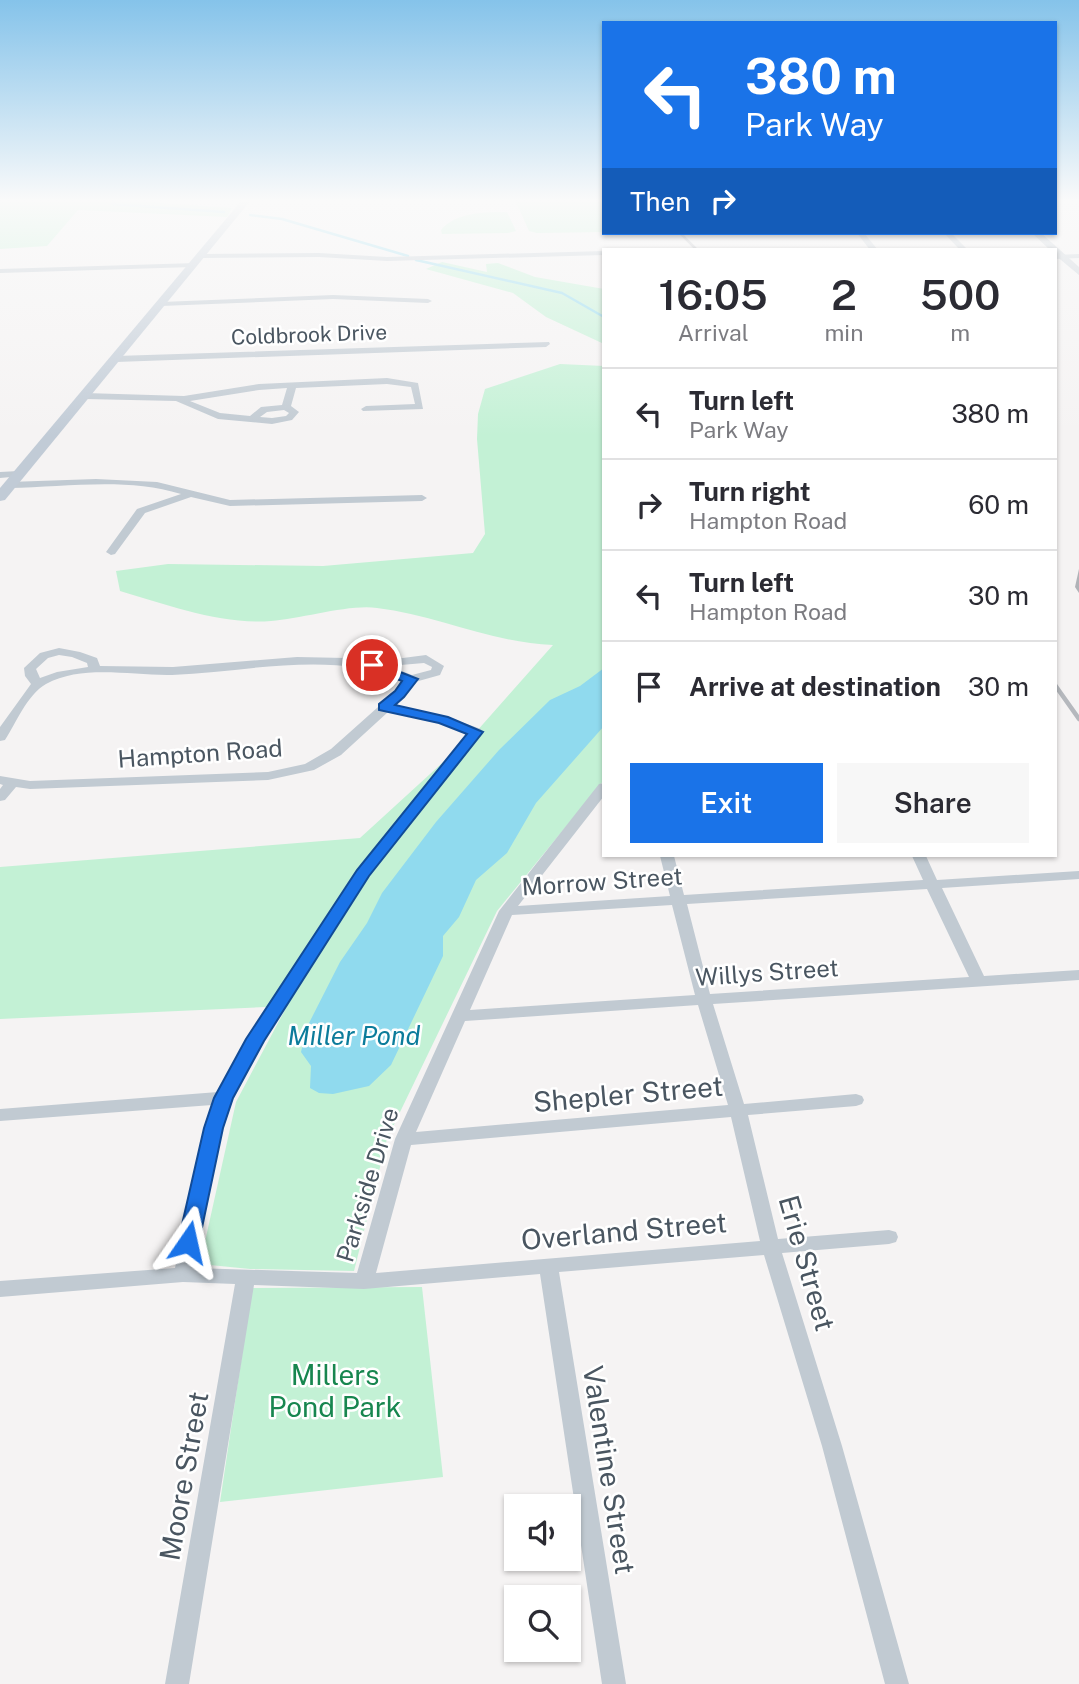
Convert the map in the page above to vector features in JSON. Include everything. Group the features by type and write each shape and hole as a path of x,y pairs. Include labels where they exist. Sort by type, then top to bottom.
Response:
{"main road":[{"path":"0,496 182,279"}],"street":[{"path":"161,304 332,298 428,302"},
{"name":"Coldbrook Drive","path":"116,359 546,344"},
{"path":"85,396 178,398 292,385 387,381 415,385 419,407 366,409"},
{"path":"178,398 218,416 272,421 289,418 294,412 286,407 292,385"},
{"path":"0,475 19,474"},
{"path":"9,485 143,482 176,487 205,500 230,503 422,498"},
{"path":"111,552 141,511 191,494"},
{"path":"2,732 38,684 31,676 30,668 36,659 53,651 69,651 93,661 94,670"},
{"name":"Hampton Road","path":"38,684 65,674 94,670 172,671 264,662 318,661 372,665 426,659 438,666 436,672 411,679 372,665"},
{"name":"Hampton Road","path":"6,782 30,785 277,775 309,767 336,752 400,694 411,679"},
{"path":"183,1275 214,1128 223,1098 255,1039 363,874 476,732 443,720 384,707"},
{"path":"0,797 6,782"},
{"name":"Parkside Drive","path":"0,1289 183,1275 364,1281 404,1139 506,911 602,790"},
{"name":"Erie Street","path":"667,857 704,999 738,1111 771,1247 832,1446 897,1684"},
{"path":"920,857 979,982"},
{"name":"Morrow Street","path":"506,911 1079,875"},
{"name":"Willys Street","path":"458,1016 1079,975"},
{"path":"0,1115 223,1098"},
{"name":"Shepler Street","path":"404,1139 856,1100"},
{"name":"Overland Street","path":"364,1281 889,1237"},
{"name":"Valentine Street","path":"548,1265 614,1684"},
{"name":"Moore Street","path":"177,1684 246,1277"}],"green space":[{"path":"461,279 544,279 602,289 602,343 546,317 513,293"},
{"path":"560,364 602,366 602,782 497,911 387,1139 354,1271 250,1269 200,1264 236,1102 287,1006 0,1019 0,867 360,838 476,732 553,645 508,639 421,616 366,607 271,621 214,617 120,591 116,571 168,564 323,566 473,553 485,534 477,439 478,414 485,389"},
{"name":"Millers Pond Park","path":"422,1287 443,1477 220,1502 252,1288"}],"water":[{"name":"Miller Pond","path":"602,670 602,728 536,803 507,853 476,880 459,917 443,936 443,956 391,1065 369,1086 333,1094 319,1093 310,1088 311,1066 301,1052 307,1027 340,962 367,923 382,893 436,822 499,750 550,700 580,686"}],"waterway":[{"path":"498,279 562,293 602,316"}],"railway":[{"path":"1057,688 1079,719"}],"route":[{"path":"188,1242 223,1098 255,1039 363,874 476,732 443,720 384,707 400,694 411,679 372,665"}]}
